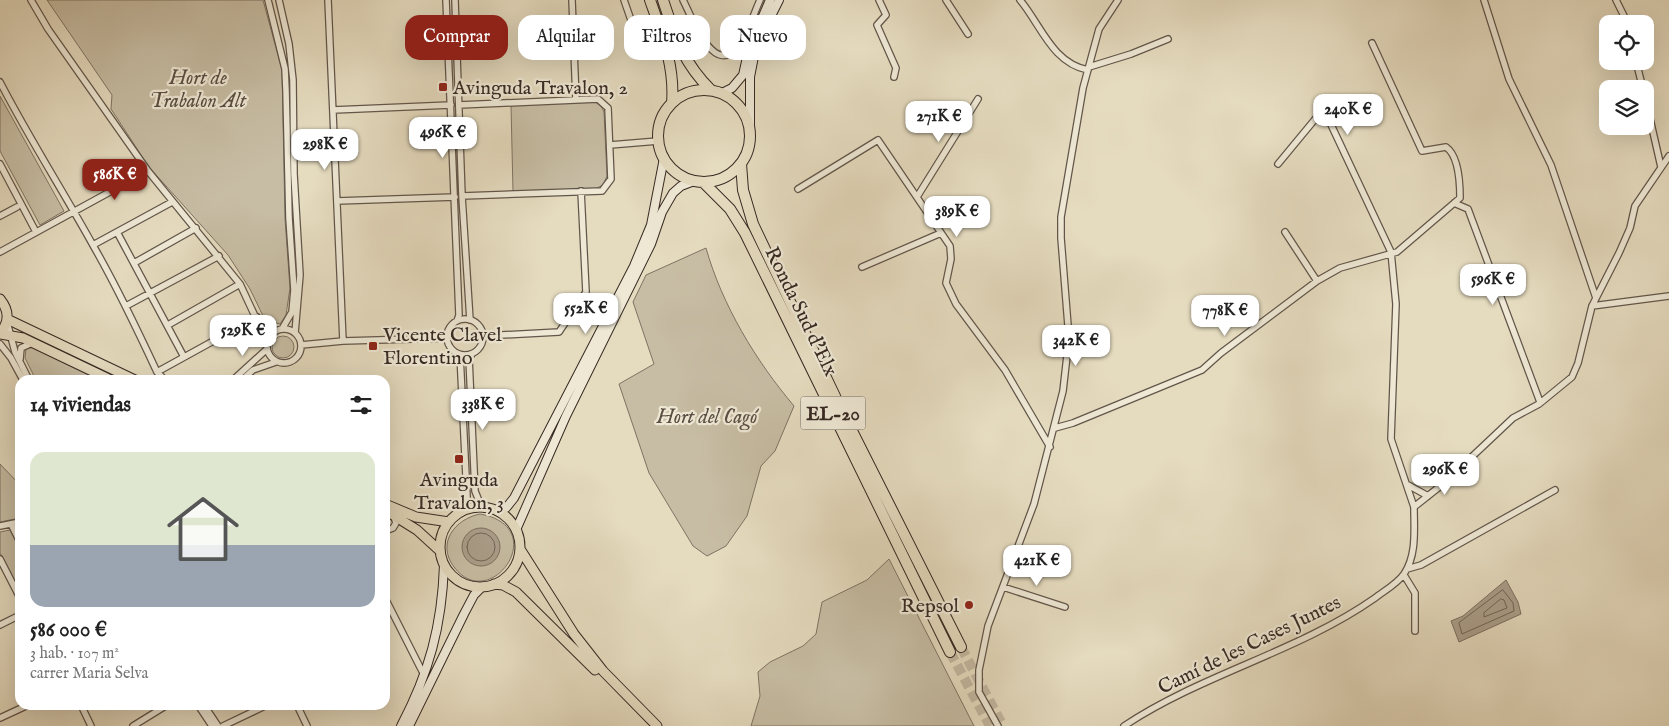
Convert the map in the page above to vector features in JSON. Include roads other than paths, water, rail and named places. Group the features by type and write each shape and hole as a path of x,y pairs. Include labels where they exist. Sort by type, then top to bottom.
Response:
{"highway":[{"path":"650,0 666,43 671,69 672,103 690,92 711,90 722,93 739,106 750,124"},
{"path":"663,0 680,50 695,75 711,90"},
{"name":"EL-20","path":"672,103 663,114 659,127 658,141 664,158 682,176 698,181"},
{"name":"EL-20","path":"741,164 747,153 750,140 750,124"},
{"path":"698,181 724,177 741,164"},
{"name":"Ronda Sud d'Elx","path":"741,164 742,190 753,224 842,411 961,647"},
{"name":"Ronda Sud d'Elx","path":"698,181 730,208 745,233 950,652"}],"main road":[{"path":"722,93 732,88 743,75 749,48 770,0"},
{"path":"750,124 750,77 756,46 779,0"},
{"path":"497,511 506,508 514,498 634,266 651,225 664,158"},
{"path":"516,530 566,416 651,244 662,212 674,193 681,186 698,181"},
{"path":"0,299 6,307 7,320 3,334 32,342 101,375"},
{"path":"7,320 124,375"},
{"path":"401,726 417,697 434,648 443,600 444,565 440,551 443,531 449,522 463,510 475,507 497,511 508,519 516,530 520,549 574,634 601,672 649,726"},
{"path":"390,510 416,518 449,522"},
{"path":"390,512 417,530 440,551"},
{"path":"494,584 512,570 520,549"},
{"path":"444,565 460,582 482,587 494,584 503,585 516,592 657,726"},
{"path":"409,726 464,614 474,595 482,587"}],"street":[{"path":"31,0 48,29 148,171 240,284 257,317 267,342 267,350 270,357 276,362"},
{"path":"268,0 285,69 286,90 289,218 294,290 292,312 282,329"},
{"path":"248,375 253,370 276,362 290,362 300,352 301,345 295,333 300,275 294,174 293,80 289,44 279,0"},
{"path":"328,0 343,341"},
{"path":"446,0 455,197 459,315 457,321"},
{"path":"455,0 462,196 470,320"},
{"path":"572,0 576,100"},
{"path":"624,0 629,15"},
{"path":"683,0 708,47 716,55 726,55 736,49 760,0"},
{"path":"879,0 886,15 877,25 896,68 894,77"},
{"path":"946,0 968,34"},
{"path":"1020,0 1043,35 1060,56 1076,68 1089,68 1168,39"},
{"path":"998,726 979,692 979,670 988,626 1034,504 1063,391 1069,338 1061,217 1075,130 1099,29 1118,0"},
{"path":"1484,0 1509,79 1551,165 1596,298"},
{"path":"1616,0 1624,15"},
{"path":"1055,428 1073,424 1202,370 1317,281 1340,268 1391,252 1397,252 1460,198 1460,184 1451,150 1446,146 1422,151 1372,44"},
{"path":"0,82 30,139 93,245 160,375"},
{"path":"459,105 598,99 608,108 612,179 602,191 462,196"},
{"path":"917,197 978,100"},
{"path":"332,110 451,105"},
{"path":"1278,164 1321,112 1326,114 1391,252 1396,304 1391,439 1414,507 1412,558 1405,572"},
{"path":"1654,135 1661,167"},
{"path":"798,189 878,140 950,246 951,259 946,282 956,304 1005,370 1050,447"},
{"path":"610,145 658,141"},
{"path":"1414,507 1513,418 1540,402 1572,378 1578,363 1592,306 1630,228 1635,206 1669,156"},
{"path":"0,164 36,232"},
{"path":"0,252 148,171"},
{"path":"483,336 559,332 586,292 581,192"},
{"path":"337,201 455,197"},
{"path":"93,245 172,202"},
{"path":"1454,203 1468,209 1540,402"},
{"path":"0,216 17,207"},
{"path":"134,262 196,228"},
{"path":"117,232 184,357"},
{"path":"1286,232 1317,281"},
{"path":"862,266 941,233"},
{"path":"126,306 219,256"},
{"path":"168,325 240,284"},
{"path":"1592,306 1669,296"},
{"path":"257,317 274,332"},
{"path":"157,372 257,317"},
{"path":"470,320 480,326 483,336 479,349 472,354 460,355 450,347 446,338 450,326 457,321 470,320"},
{"path":"267,342 274,332 282,329 295,333"},
{"path":"3,334 26,375"},
{"path":"301,345 343,341 446,338"},
{"path":"20,364 21,348 32,342"},
{"path":"0,344 11,358 20,375"},
{"path":"239,375 267,350"},
{"path":"472,354 470,358 475,491 479,501 487,508"},
{"path":"460,355 467,498 463,510"},
{"path":"1408,485 1428,496"},
{"path":"1405,572 1422,565 1556,490"},
{"path":"390,513 396,523 393,528 390,528"},
{"path":"0,526 15,523"},
{"path":"11,524 15,532"},
{"path":"0,559 15,588"},
{"path":"1405,572 1415,593 1416,631"},
{"name":"Camí de les Cases Juntes","path":"1124,726 1167,701 1336,624 1395,584 1405,572"},
{"path":"1003,587 1065,607"},
{"path":"390,614 424,675"},
{"path":"0,625 15,618"},
{"path":"0,718 17,710"},
{"path":"83,710 91,726"},
{"path":"133,726 160,710"},
{"path":"201,710 212,726"},
{"path":"207,710 218,726"},
{"path":"223,726 257,710"},
{"path":"299,710 307,726"}],"water":[{"path":"481,528 488,529 494,534 499,540 499,554 494,560 488,565 481,566 474,565 468,560 463,554 462,547 463,540 468,534 474,529"},
{"path":"1506,580 1518,602 1521,614 1459,642 1451,621 1463,616"}],"tunnel":[{"path":"961,647 1003,726"},
{"path":"950,652 990,726"}],"place":[{"name":"Avinguda Travalon, 2","path":"443,87"},
{"name":"Vicente Clavel Florentino","path":"373,346"},
{"name":"Avinguda Travalon, 3","path":"459,459"},
{"name":"Repsol","path":"969,605"}],"park label":[{"name":"Hort de Trabalon Alt","path":"198,88"},
{"name":"Hort del Cagó","path":"707,416"}]}
